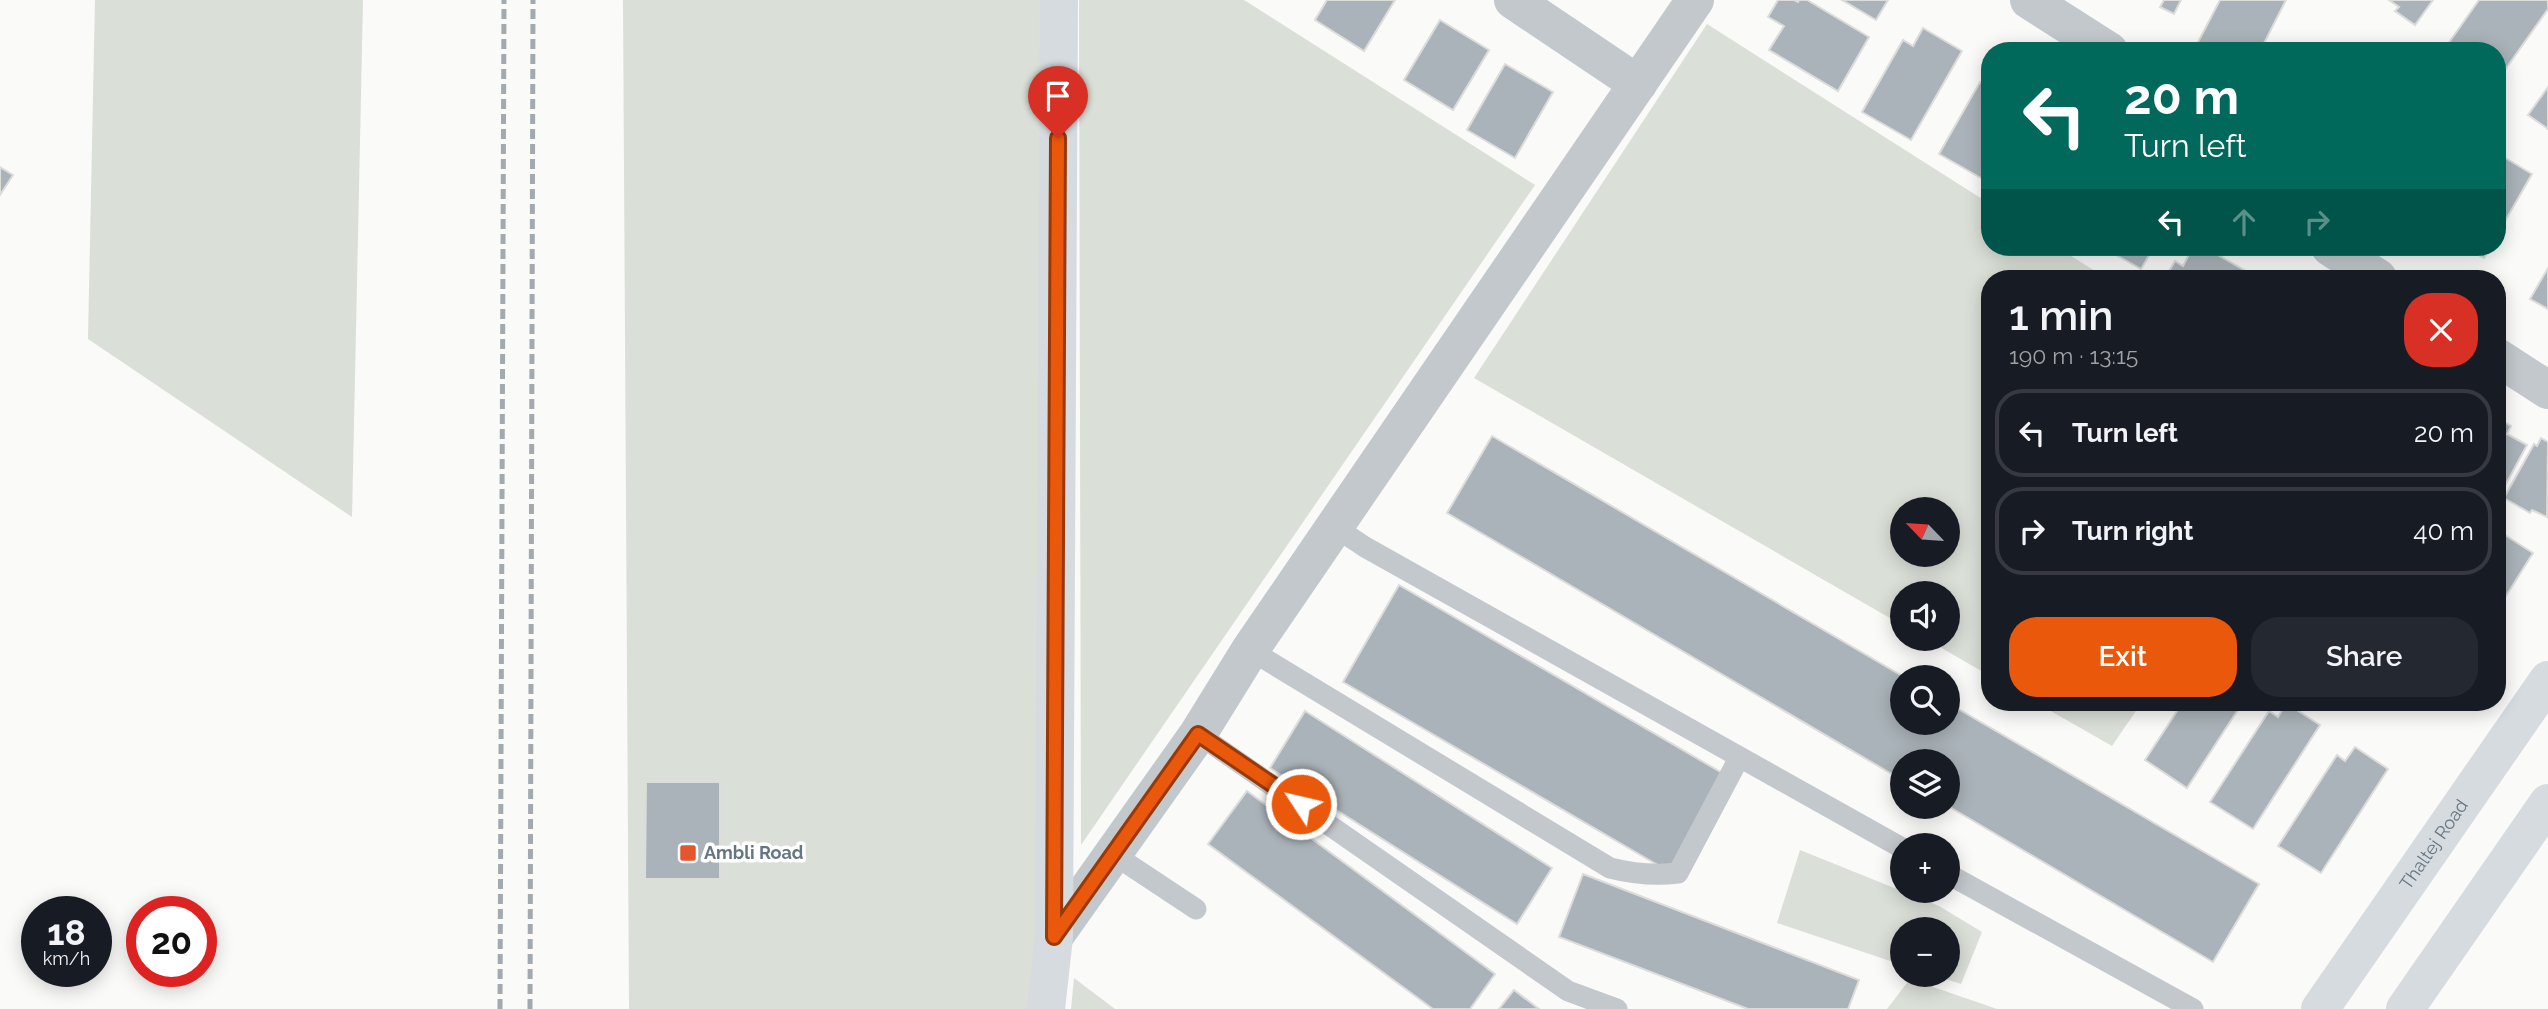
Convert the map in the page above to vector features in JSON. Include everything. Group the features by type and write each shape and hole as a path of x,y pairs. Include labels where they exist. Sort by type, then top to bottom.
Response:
{"street":[{"path":"1046,1009 1054,937 1059,0"},
{"path":"1513,0 1639,84"},
{"path":"1054,937 1198,734 1251,650 1695,0"},
{"path":"2029,0 2095,42"},
{"path":"2344,256 2366,270"},
{"path":"2506,363 2548,390"},
{"name":"Thaltej Road","path":"2320,1009 2548,680"},
{"path":"2405,1009 2548,803"}],"lane":[{"path":"1335,527 1365,547 1890,841"},
{"path":"1251,650 1610,868 1631,873 1655,876 1678,873 1739,758"},
{"path":"1198,734 1568,991 1617,1009"},
{"path":"1113,854 1196,909"},
{"path":"1960,881 2193,1009"}],"shaded area":[{"path":"95,0 363,0 352,517 88,339"},
{"path":"623,0 1052,0 1042,1009 629,1009"},
{"path":"1079,0 1244,0 1535,185 1081,845"},
{"path":"1707,24 1981,198 1981,256 2071,256 2093,270 1981,270 1981,671 1947,651 1960,651 1960,581 1890,581 1890,618 1474,378"},
{"path":"2051,711 2136,711 2112,746"},
{"path":"1800,850 1890,886 1890,903 1932,903 1957,917 1890,917 1890,961 1777,923"},
{"path":"1960,919 1982,932 1960,984"},
{"path":"1074,978 1115,1009 1071,1009"},
{"path":"1904,987 1933,987 1997,1009 1887,1009"}],"building":[{"path":"1327,0 1395,0 1364,51 1315,20"},
{"path":"1778,0 1807,0 1869,37 1838,91 1769,50 1784,26 1768,17"},
{"path":"1842,0 1888,0 1876,20"},
{"path":"2164,0 2181,0 2174,14 2160,7"},
{"path":"2220,0 2286,0 2265,42 2198,42"},
{"path":"2389,0 2433,0 2415,25 2395,11 2399,7"},
{"path":"2479,0 2548,0 2548,9 2506,68 2506,42 2449,42"},
{"path":"1440,20 1489,50 1453,110 1404,80"},
{"path":"1923,28 1962,51 1911,140 1862,112 1903,40 1913,46"},
{"path":"1505,64 1553,92 1515,158 1467,130"},
{"path":"1980,82 1981,82 1981,178 1939,154"},
{"path":"2548,87 2548,129 2528,115"},
{"path":"2506,158 2532,174 2506,219"},
{"path":"0,167 13,175 0,195"},
{"path":"2118,256 2149,256 2141,269"},
{"path":"2188,256 2220,256 2244,270 2170,270 2175,261 2183,266"},
{"path":"2548,268 2548,309 2530,299"},
{"path":"2506,423 2511,426 2507,434 2527,445 2506,484"},
{"path":"1492,436 1890,669 1890,735 1960,735 1960,710 2259,884 2213,962 1960,813 1960,749 1890,749 1890,773 1447,513"},
{"path":"2541,438 2548,442 2547,517 2532,510 2530,513 2506,499 2506,494 2534,444 2537,446"},
{"path":"2506,536 2533,553 2506,596"},
{"path":"1399,585 1736,781 1680,878 1343,682"},
{"path":"1305,711 1552,868 1517,924 1270,768"},
{"path":"2177,711 2237,711 2187,788 2145,760"},
{"path":"2269,711 2278,717 2281,711 2298,711 2320,725 2253,829 2210,802"},
{"path":"2355,747 2388,769 2321,873 2278,846 2337,755 2345,761"},
{"path":"646,782 720,782 720,879 645,879"},
{"path":"1247,791 1495,974 1470,1009 1433,1009 1208,844"},
{"path":"1583,874 1859,980 1848,1009 1748,1009 1559,937"},
{"path":"1514,990 1539,1009 1499,1009"}],"railway":[{"path":"500,1009 504,0"},
{"path":"530,1009 533,0"}],"place":[{"name":"Ambli Road","path":"688,853"}],"route":[{"path":"1058,138 1054,937 1198,734 1301,804"}]}
